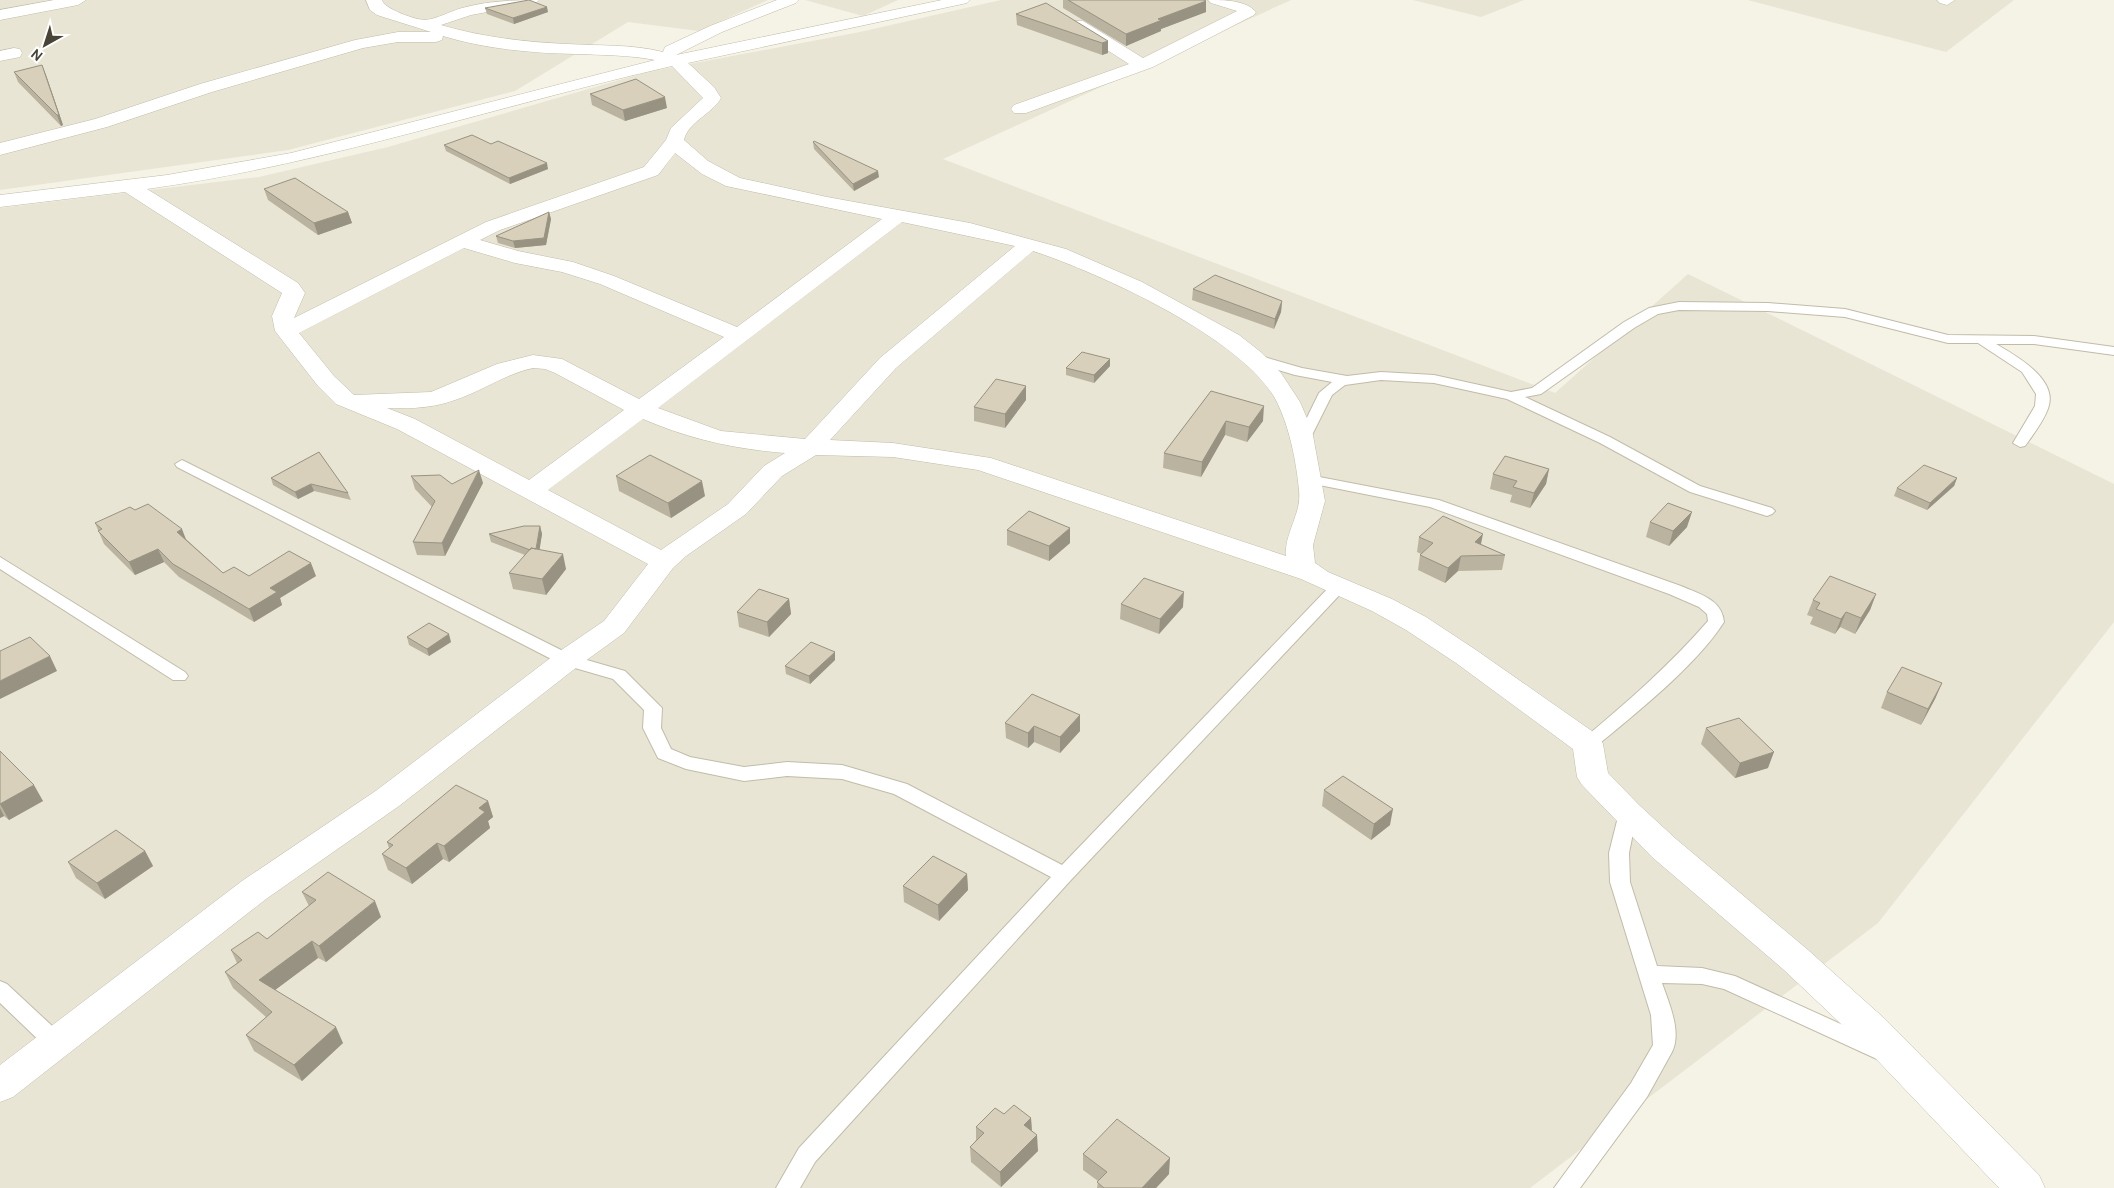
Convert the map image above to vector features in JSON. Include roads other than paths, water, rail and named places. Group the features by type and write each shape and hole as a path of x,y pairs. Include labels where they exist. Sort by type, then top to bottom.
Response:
{"street":[{"path":"0,15 78,0"},
{"path":"374,0 376,7 382,12 460,36"},
{"path":"425,25 468,12 531,0"},
{"path":"757,0 787,2"},
{"path":"0,201 127,186 232,170 316,153 668,58 804,35 962,0"},
{"path":"1020,109 1142,65 1248,12 1239,6 1216,0"},
{"path":"668,58 746,18 787,2"},
{"path":"1062,15 1142,65"},
{"path":"746,18 767,27 804,35"},
{"path":"0,149 101,124 206,88 361,43 398,38 460,36 527,45 641,52 668,58 708,91 712,98 708,105 687,121 677,132 675,141 651,171"},
{"path":"675,141 686,154 712,172 732,181 766,190 962,228 1029,244 1102,271 1214,328 1257,359 1268,370 1284,390 1304,438 1313,504 1300,546 1299,560 1306,572"},
{"path":"286,331 461,241 526,213 651,171 712,172"},
{"path":"127,186 290,288 294,293 281,321 286,331 326,381 344,399 406,424 664,562"},
{"path":"530,491 898,216"},
{"path":"461,241 515,257 551,262 606,280 739,336"},
{"path":"0,1086 254,890 431,766 567,660 614,627 626,614 664,562 677,550 737,509 773,471 811,447 888,363 982,286 1029,244"},
{"path":"344,399 416,401 433,399 470,386 516,365 534,361 549,362 639,408 686,428 720,438 811,447 893,450 982,463 1306,572 1374,600 1421,626 1588,744 1593,777 1628,813 1664,848 1803,966 1904,1062 2025,1188"}],"lane":[{"path":"1512,396 1536,391 1629,325 1654,311 1679,306 1768,307 1845,313 1948,339 1983,341 2034,340 2114,351"},
{"path":"1983,341 2027,369 2043,394 2042,406 2020,443"},
{"path":"1257,359 1300,372 1346,380"},
{"path":"1304,438 1326,393 1336,383 1381,376 1408,376 1434,379 1512,396 1605,440 1695,489 1767,511"},
{"path":"182,464 567,660 619,675 653,708 652,728 664,753 686,762 744,774 787,769 842,772 900,789 1064,874"},
{"path":"1309,478 1434,503 1705,602 1715,612 1716,622 1660,684 1588,744"},
{"path":"0,562 179,676"},
{"path":"788,1188 807,1155 1064,874 1340,586"},
{"path":"1566,1188 1639,1090 1661,1054 1665,1036 1650,974 1620,882 1619,852 1628,813"},
{"path":"1650,974 1702,976 1728,982 1904,1062"},
{"path":"0,990 56,1043"}]}
